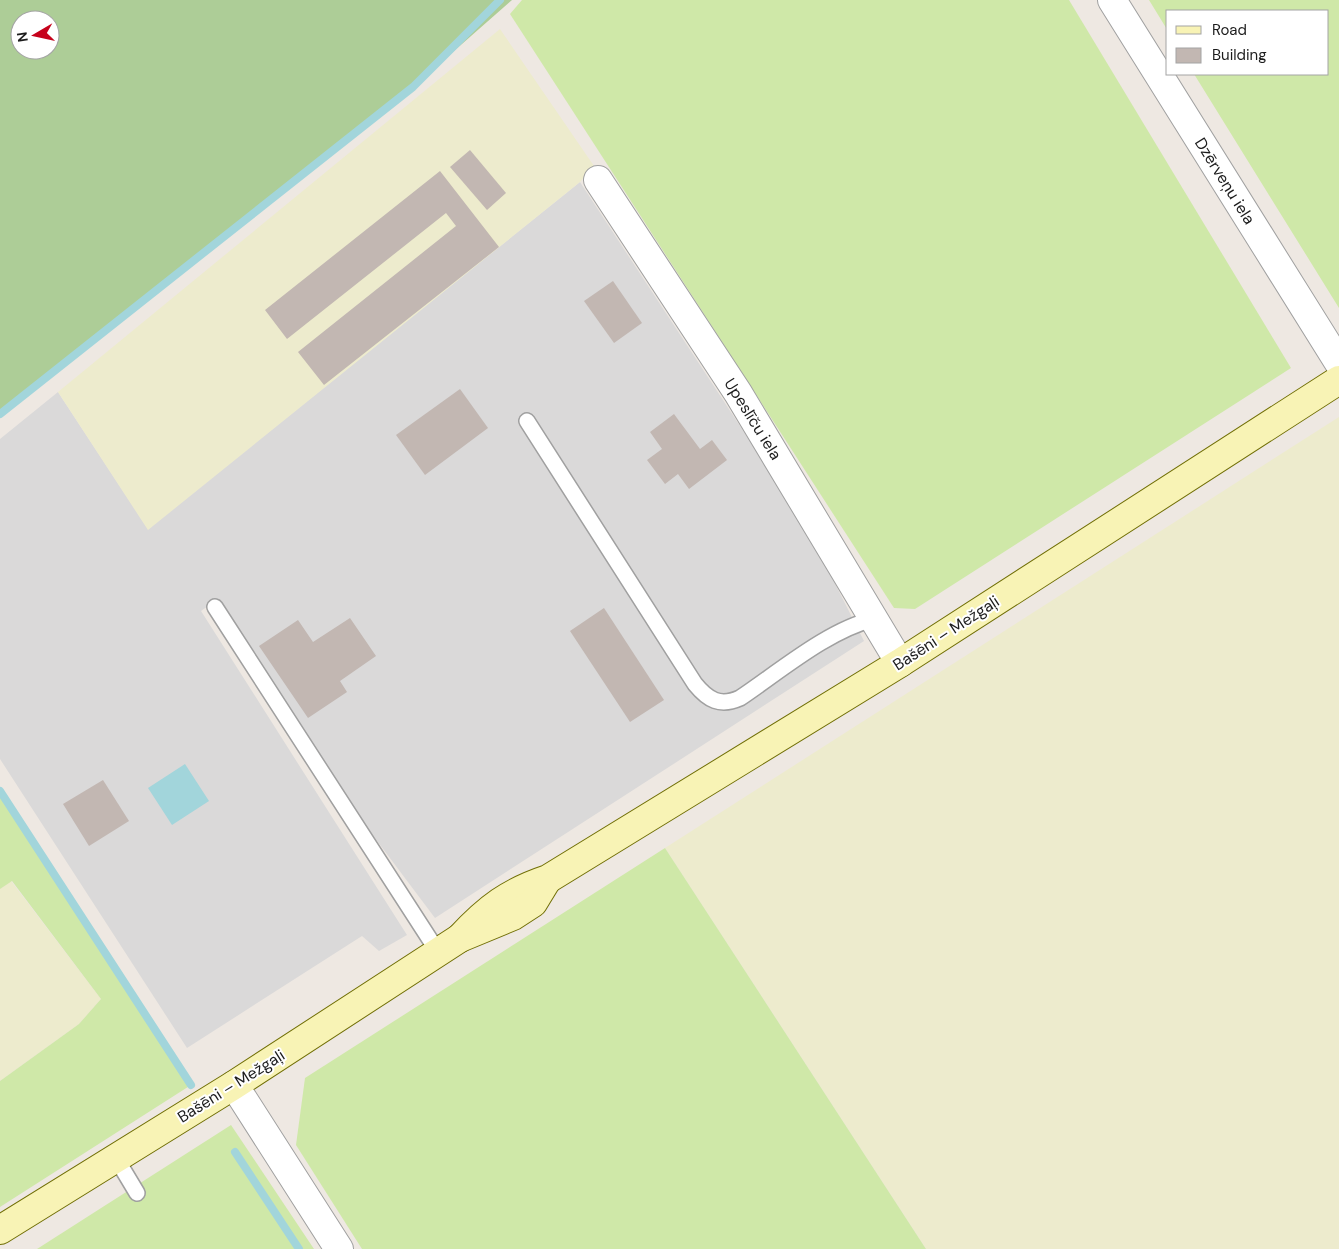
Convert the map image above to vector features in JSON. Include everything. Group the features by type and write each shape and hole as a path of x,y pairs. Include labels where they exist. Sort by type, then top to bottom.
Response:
{"street":[{"name":"Dzērveņu iela","path":"1112,0 1339,363"},
{"name":"Upeslīču iela","path":"598,180 738,393 900,662"},
{"name":"Bašēni – Mežgaļi","path":"0,1230 234,1085 449,945 482,914 504,898 525,887 548,879 900,662 1339,380"},
{"path":"234,1085 339,1249"}],"lane":[{"path":"527,421 695,684 712,700 725,703 740,698 835,634 854,624 874,619"},
{"path":"215,607 449,945"},
{"path":"116,1158 137,1193"}],"shaded area":[{"path":"500,29 594,166 580,182 148,530 58,392"},
{"path":"580,182 807,528 864,641 435,918 323,769 218,599 201,611 407,935 379,951 362,936 187,1048 0,759 0,439 58,392 148,529"},
{"path":"1339,417 1339,1249 926,1249 665,848"},
{"path":"11,881 101,999 79,1024 0,1081 0,889"}],"green space":[{"path":"0,0 512,0 413,87 0,414"},
{"path":"522,0 1069,0 1291,368 915,609 894,608 510,14"},
{"path":"1149,0 1339,0 1339,308 1195,75 1329,75 1329,10 1166,10 1166,28"},
{"path":"0,791 191,1085 0,1207 0,1081 79,1024 101,999 12,881 0,889"},
{"path":"665,848 926,1249 362,1249 296,1145 305,1078"},
{"path":"231,1125 314,1249 37,1249"}],"water":[{"path":"185,764 209,801 172,825 148,788"}],"building":[{"path":"470,150 506,193 487,210 450,167"},
{"path":"440,171 499,247 324,385 298,352 456,226 446,213 287,339 265,310"},
{"path":"613,281 642,323 614,343 584,301"},
{"path":"460,389 488,428 425,475 396,435"},
{"path":"674,414 700,449 712,440 727,460 689,489 678,474 665,484 647,460 662,449 650,432"},
{"path":"604,608 664,700 630,722 570,631"},
{"path":"350,618 376,656 340,681 347,692 308,718 259,646 298,620 313,642"},
{"path":"103,780 129,821 89,846 63,804"}],"waterway":[{"path":"0,414 413,87 500,0"},
{"path":"0,791 191,1085"},
{"path":"235,1152 299,1249"}]}
